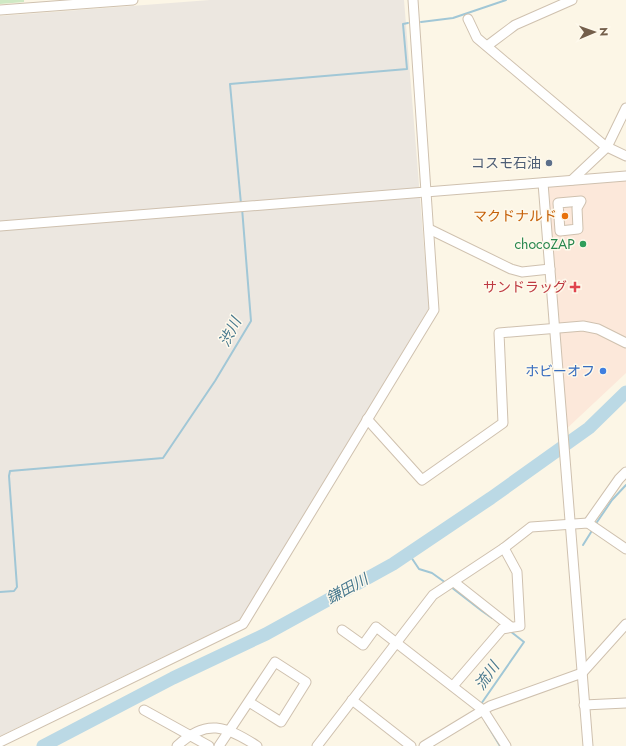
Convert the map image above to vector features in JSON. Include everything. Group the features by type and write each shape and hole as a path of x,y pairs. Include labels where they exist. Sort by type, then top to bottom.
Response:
{"street":[{"path":"0,10 30,4 133,0"},
{"path":"0,742 243,624 434,310 413,0"},
{"path":"487,46 515,25 572,0"},
{"path":"468,19 477,38 607,147 626,156"},
{"path":"572,180 607,147 626,108"},
{"path":"0,226 626,176"},
{"path":"543,183 588,746"},
{"path":"429,229 511,269 522,272 550,269"},
{"path":"367,420 422,480 503,423 499,333 576,326 591,327 626,343"},
{"path":"588,523 619,479 626,472"},
{"path":"317,746 433,595 504,548 531,526 588,523 626,549"},
{"path":"453,686 502,629 520,626 517,572 504,548"},
{"path":"454,582 511,627"},
{"path":"424,746 483,710 582,673 626,624"},
{"path":"342,630 363,645 376,628 397,642 483,710 506,746"},
{"path":"219,746 275,662 306,682 281,722 249,702"},
{"path":"352,700 411,746"},
{"path":"584,705 626,703"},
{"path":"144,710 209,746"},
{"path":"177,746 188,735 202,729 219,728 230,730 257,746"}],"shaded area":[{"path":"210,0 404,0 429,308 241,619 0,736 0,16"},
{"path":"626,176 626,373 563,432 543,183"}],"green space":[{"path":"0,0 24,0 24,2 0,4"}],"waterway":[{"path":"421,22 453,18 506,0"},
{"name":"渋川","path":"241,204 230,84 407,69 403,24 408,23"},
{"name":"渋川","path":"0,592 14,591 17,587 9,476 10,471 163,458 215,381 251,321 242,208"},
{"name":"鎌田川","path":"43,746 173,678 266,634 393,564 491,498 589,428 626,392"},
{"name":"流川","path":"595,525 612,500 626,485"},
{"name":"流川","path":"583,545 593,529"},
{"path":"409,554 419,569 432,573 446,583"},
{"path":"451,587 492,618"},
{"name":"流川","path":"481,704 524,642 510,631"},
{"name":"流川","path":"485,721 500,746"}],"place":[{"name":"コスモ石油","path":"549,163"},
{"name":"マクドナルド","path":"565,216"},
{"name":"chocoZAP","path":"583,244"},
{"name":"サンドラッグ","path":"575,287"},
{"name":"ホビーオフ","path":"603,371"}]}
